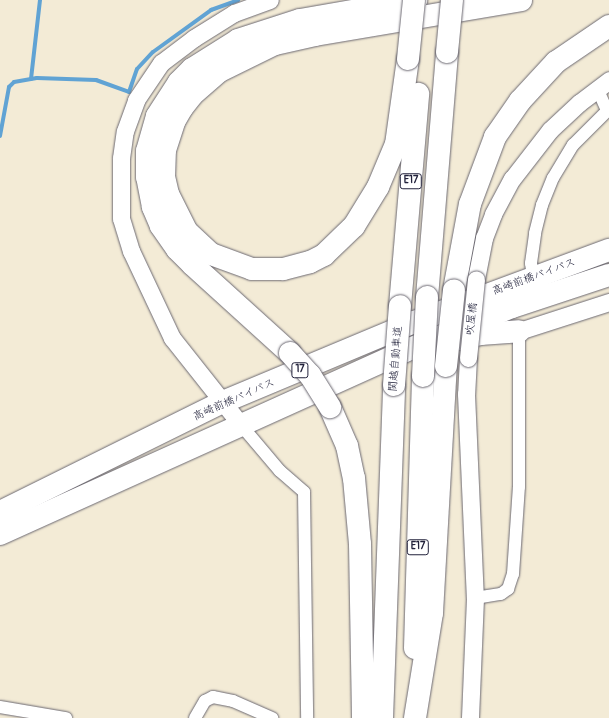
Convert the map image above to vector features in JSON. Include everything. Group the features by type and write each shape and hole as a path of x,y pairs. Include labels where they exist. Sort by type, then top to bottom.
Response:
{"highway":[{"path":"363,718 360,544 354,478 347,446 330,407 310,375 290,353 177,249 161,226 153,207 147,177 147,151 157,116 179,82 192,69 238,40 300,20 415,0 414,58 396,144 378,187 354,226 324,255 310,262 283,270 252,269 211,254 187,232 168,194 164,177 165,150 173,125 182,108 192,95 218,72 242,58 281,43 521,0"},
{"name":"関越自動車道","path":"382,718 394,385 414,58 427,0"},
{"name":"E17","path":"414,718 423,376 427,297 452,0"},
{"path":"414,718 432,614 446,366 454,290 462,234 470,204 495,137 520,101 556,62 609,26"},
{"name":"高崎前橋バイパス","path":"0,512 224,402 414,322 533,276 609,250"},
{"name":"高崎前橋バイパス","path":"0,534 405,351 512,307 609,276"},
{"path":"405,351 415,352 480,334 519,330"}],"street":[{"path":"270,0 228,17 182,46 161,63 136,100 122,144 121,218 131,252 172,338 241,425 280,471 304,492 307,718"},
{"path":"533,276 531,263 535,233 542,205 553,178 573,145 608,109 603,84"},
{"name":"吹屋橋","path":"470,718 475,598 466,401 468,358 476,279 491,220 512,179 550,130 603,84"},
{"path":"475,598 501,594 508,589 513,574 519,486 519,330 609,302"},
{"path":"195,718 205,701 219,698 272,718"},
{"path":"0,707 66,718"}],"waterway":[{"path":"31,79 40,0"},
{"path":"0,136 9,87 14,82 37,78 96,80 129,92 137,69 153,52 211,10 238,0"}]}
